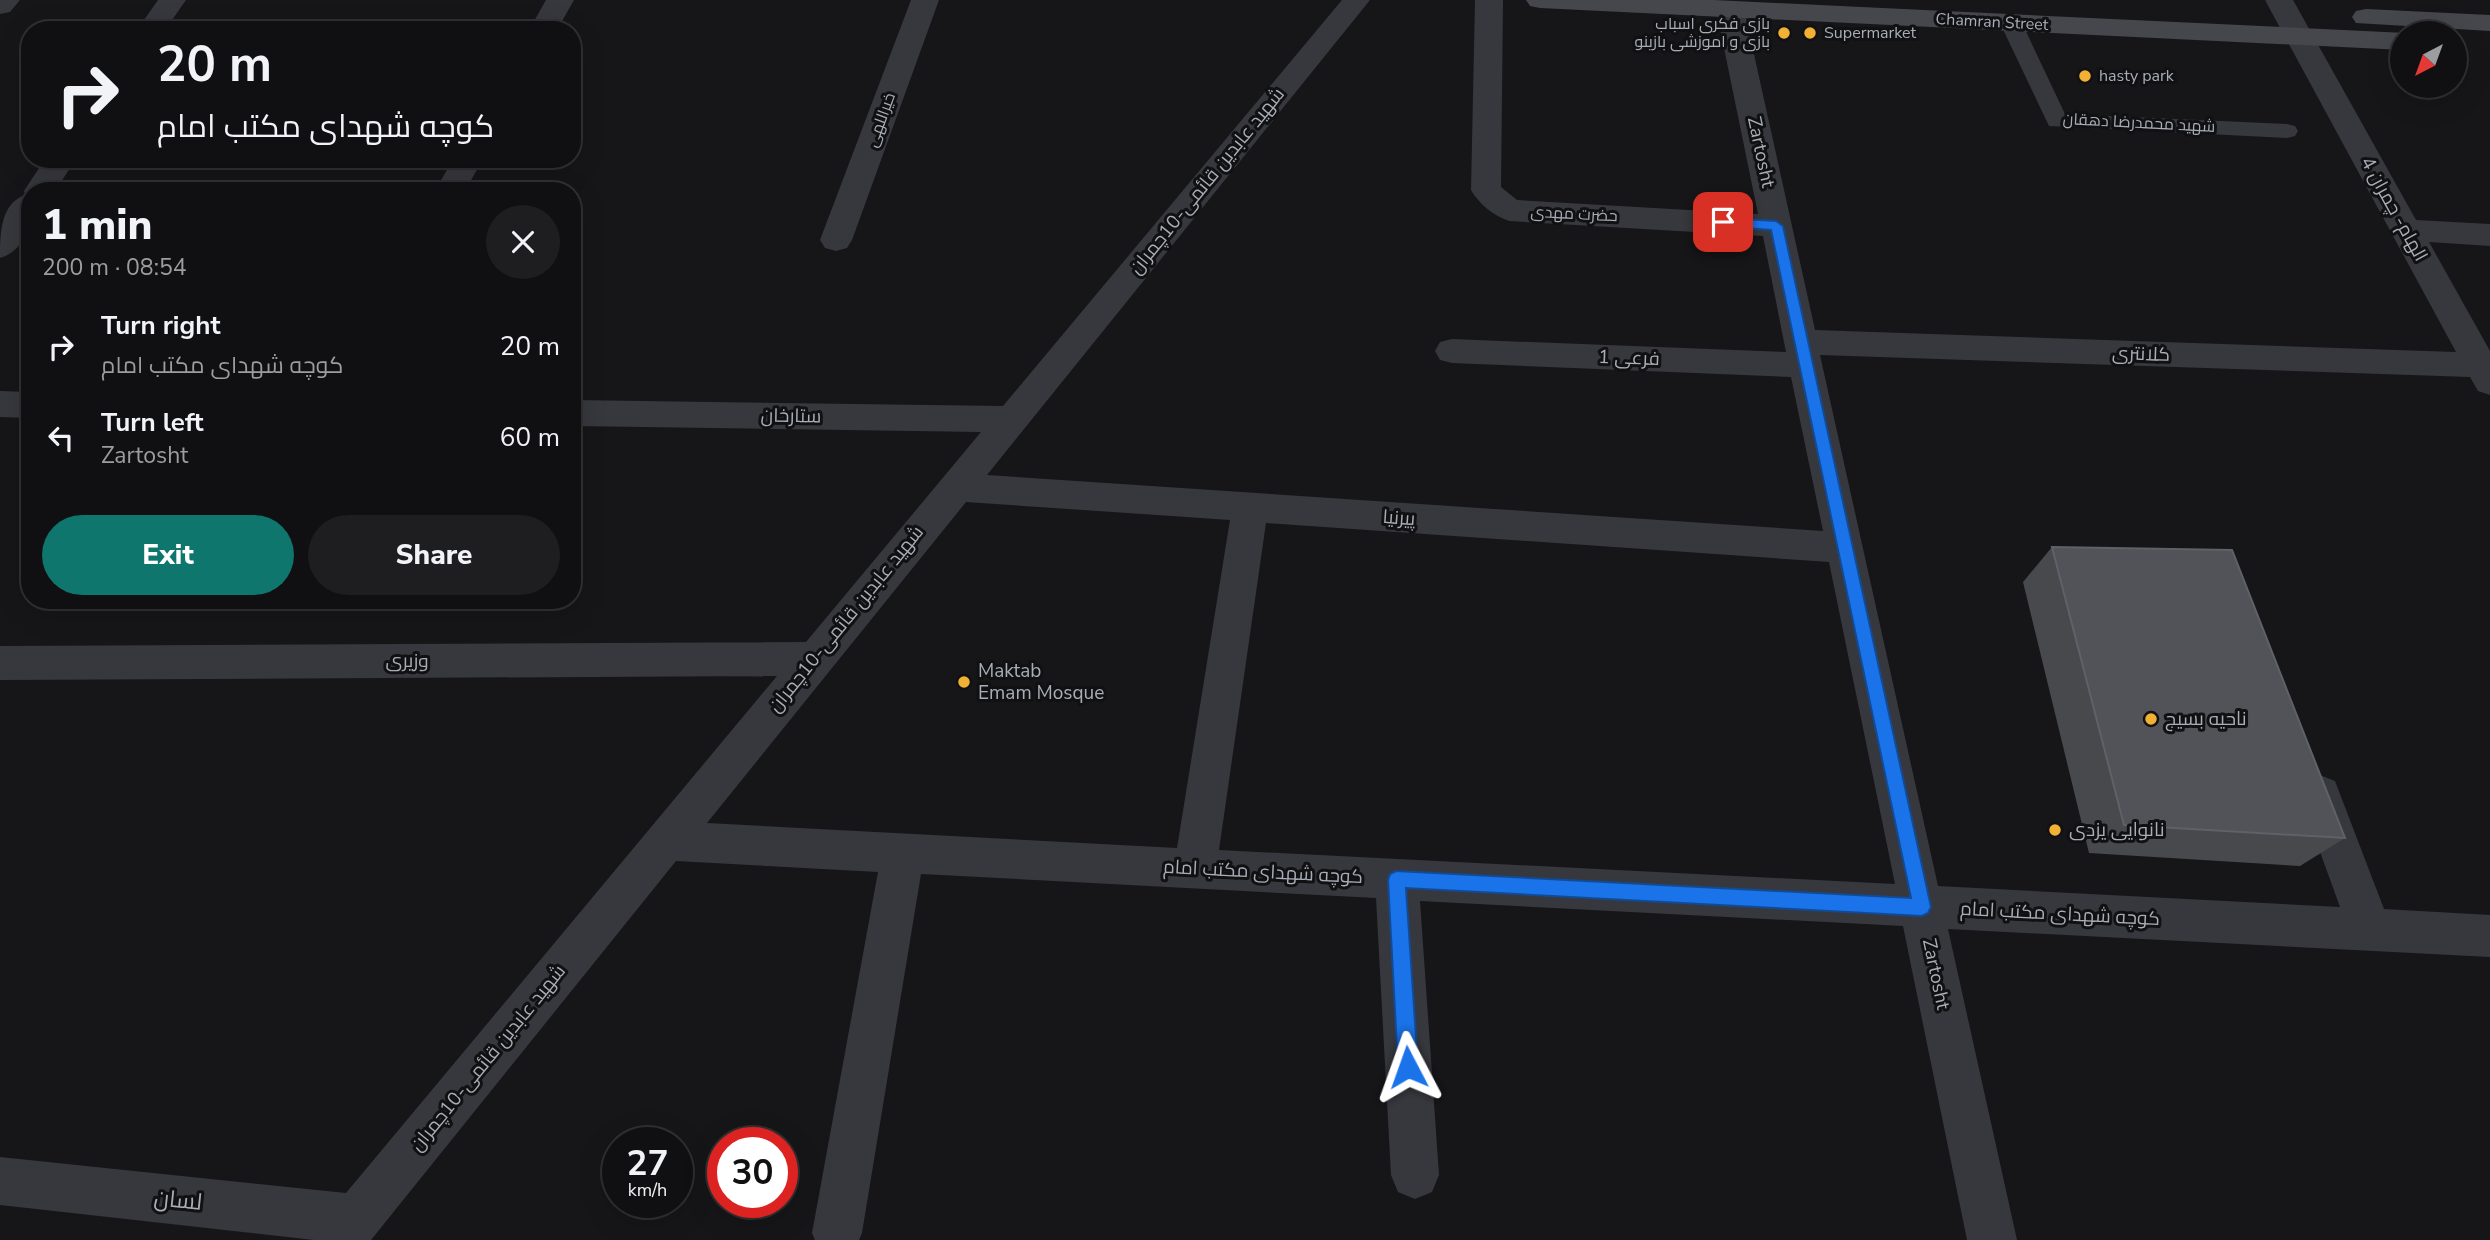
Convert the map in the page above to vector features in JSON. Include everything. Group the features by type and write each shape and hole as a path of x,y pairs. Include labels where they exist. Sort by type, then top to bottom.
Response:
{"main road":[{"name":"Chamran Street","path":"1540,0 1730,9 2288,16 2490,23"},
{"name":"Chamran Street","path":"2288,16 2390,38"},
{"path":"2468,44 2490,45"}],"street":[{"path":"0,6 6,0"},
{"path":"157,21 172,0"},
{"path":"548,21 561,0"},
{"name":"خیراللهی","path":"836,240 925,0"},
{"name":"شهید عابدین قائمی-10چمران","path":"348,1230 954,487 1356,0"},
{"name":"حضرت مهدی","path":"1489,0 1486,190 1509,210 1776,226"},
{"name":"Zartosht","path":"1730,9 1992,1240"},
{"name":"الهام- چمران 4","path":"2288,16 2485,374"},
{"path":"0,247 21,217"},
{"path":"2406,230 2490,235"},
{"name":"فرعی 1","path":"1452,351 1804,354"},
{"name":"کلانتری","path":"1804,354 2485,374"},
{"path":"0,404 21,405"},
{"name":"ستارخان","path":"581,413 1011,419"},
{"name":"پیرنیا","path":"954,487 1844,548"},
{"path":"1195,869 1250,507"},
{"name":"وزیری","path":"0,663 814,659"},
{"path":"2308,760 2370,930"},
{"name":"کوچه شهدای مکتب امام","path":"665,841 2490,936"},
{"path":"837,1233 902,853"},
{"path":"1396,880 1415,1175"},
{"name":"لسان","path":"0,1181 348,1230"}],"lane":[{"name":"شهید محمدرضا دهقان","path":"2012,11 2057,121 2287,131"}],"building":[{"name":"ناحیه بسیج","path":"2052,547 2232,550 2345,838 2124,825"}],"place":[{"name":"بازی فکری اسباب بازی و اموزشی بازینو","path":"1784,33"},
{"name":"Supermarket","path":"1810,33"},
{"name":"hasty park","path":"2085,76"},
{"name":"Maktab Emam Mosque","path":"964,682"},
{"name":"ناحیه بسیج","path":"2151,719"},
{"name":"نانوایی یزدی","path":"2055,830"}],"route":[{"path":"1408,1067 1396,880 1922,907 1776,226 1723,222"}]}
